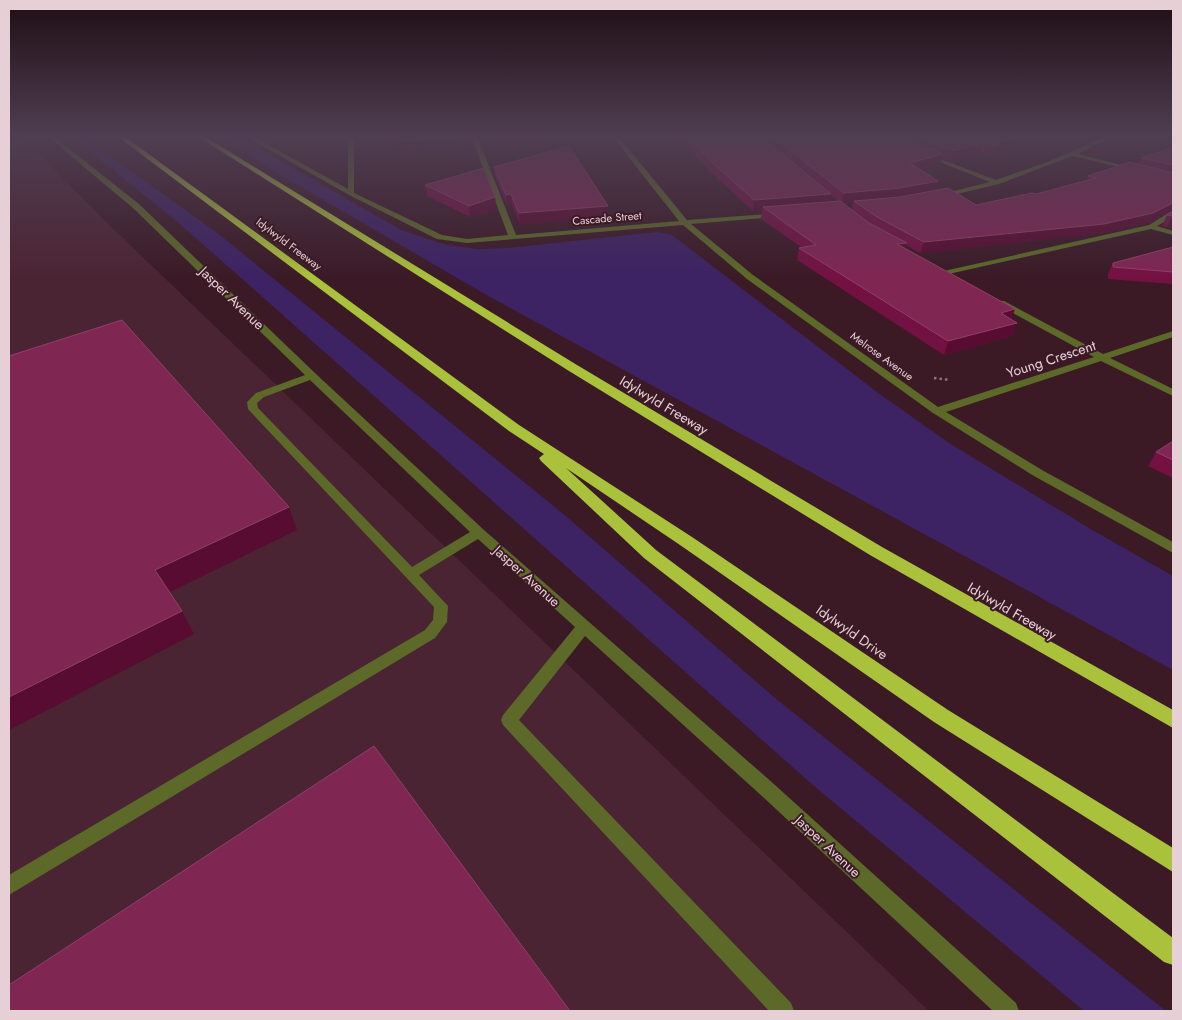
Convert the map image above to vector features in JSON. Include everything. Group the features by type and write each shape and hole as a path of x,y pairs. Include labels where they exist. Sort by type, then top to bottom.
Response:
{"highway":[{"name":"Idylwyld Freeway","path":"184,184 514,428"},
{"name":"Idylwyld Freeway","path":"277,184 669,427 876,551 1119,689"},
{"name":"Idylwyld Drive","path":"514,428 686,541 942,716 1173,861"},
{"path":"514,428 650,554 1173,953"},
{"path":"1119,689 1173,712"},
{"path":"1119,689 1173,720"}],"street":[{"name":"Jasper Avenue","path":"108,184 136,206 312,376 479,533 768,790 1008,1011"},
{"name":"Cascade Street","path":"333,184 440,237 467,241 786,214"},
{"path":"351,184 351,194"},
{"path":"492,184 513,237"},
{"name":"Melrose Avenue","path":"653,184 684,222 750,277 937,411 1038,473 1173,548"},
{"path":"931,197 994,184"},
{"path":"962,282 940,270 1151,227 1173,214"},
{"path":"1151,227 1173,233"},
{"path":"996,301 1173,393"},
{"name":"Young Crescent","path":"937,411 1100,356 1173,334"},
{"path":"9,886 430,634 440,622 441,606 253,408 252,402 260,395 312,376"},
{"path":"410,574 479,533"},
{"path":"584,627 509,720 783,1011"}],"path":[{"path":"929,377 955,380"}],"shaded area":[{"path":"9,184 68,184 929,1011 9,1011"},
{"path":"130,184 148,184 220,235 567,517 775,698 1166,1011 1084,1011 814,786 180,224"},
{"path":"295,184 320,184 401,230 447,245 478,249 507,248 657,232 672,235 881,395 949,443 1094,531 1173,576 1173,670 483,293"}],"building":[{"path":"490,184 495,197 469,206 425,185"},
{"path":"501,184 593,184 608,206 519,213 511,194 506,195"},
{"path":"736,184 818,184 831,194 754,200"},
{"path":"832,184 924,184 900,188 844,193"},
{"path":"1075,184 1173,184 1173,203 1153,213 1104,224 924,242 877,217 854,201 900,197 948,188 976,205 1032,193 1036,194"},
{"path":"840,201 869,223 907,243 897,244 1015,309 1001,313 1017,323 948,341 799,248 816,245 763,207"},
{"path":"1173,247 1173,272 1113,267 1113,263"},
{"path":"122,320 289,507 155,570 182,611 9,697 9,356"},
{"path":"1173,441 1173,460 1156,452"},
{"path":"374,746 570,1011 9,1011 9,985"}]}
